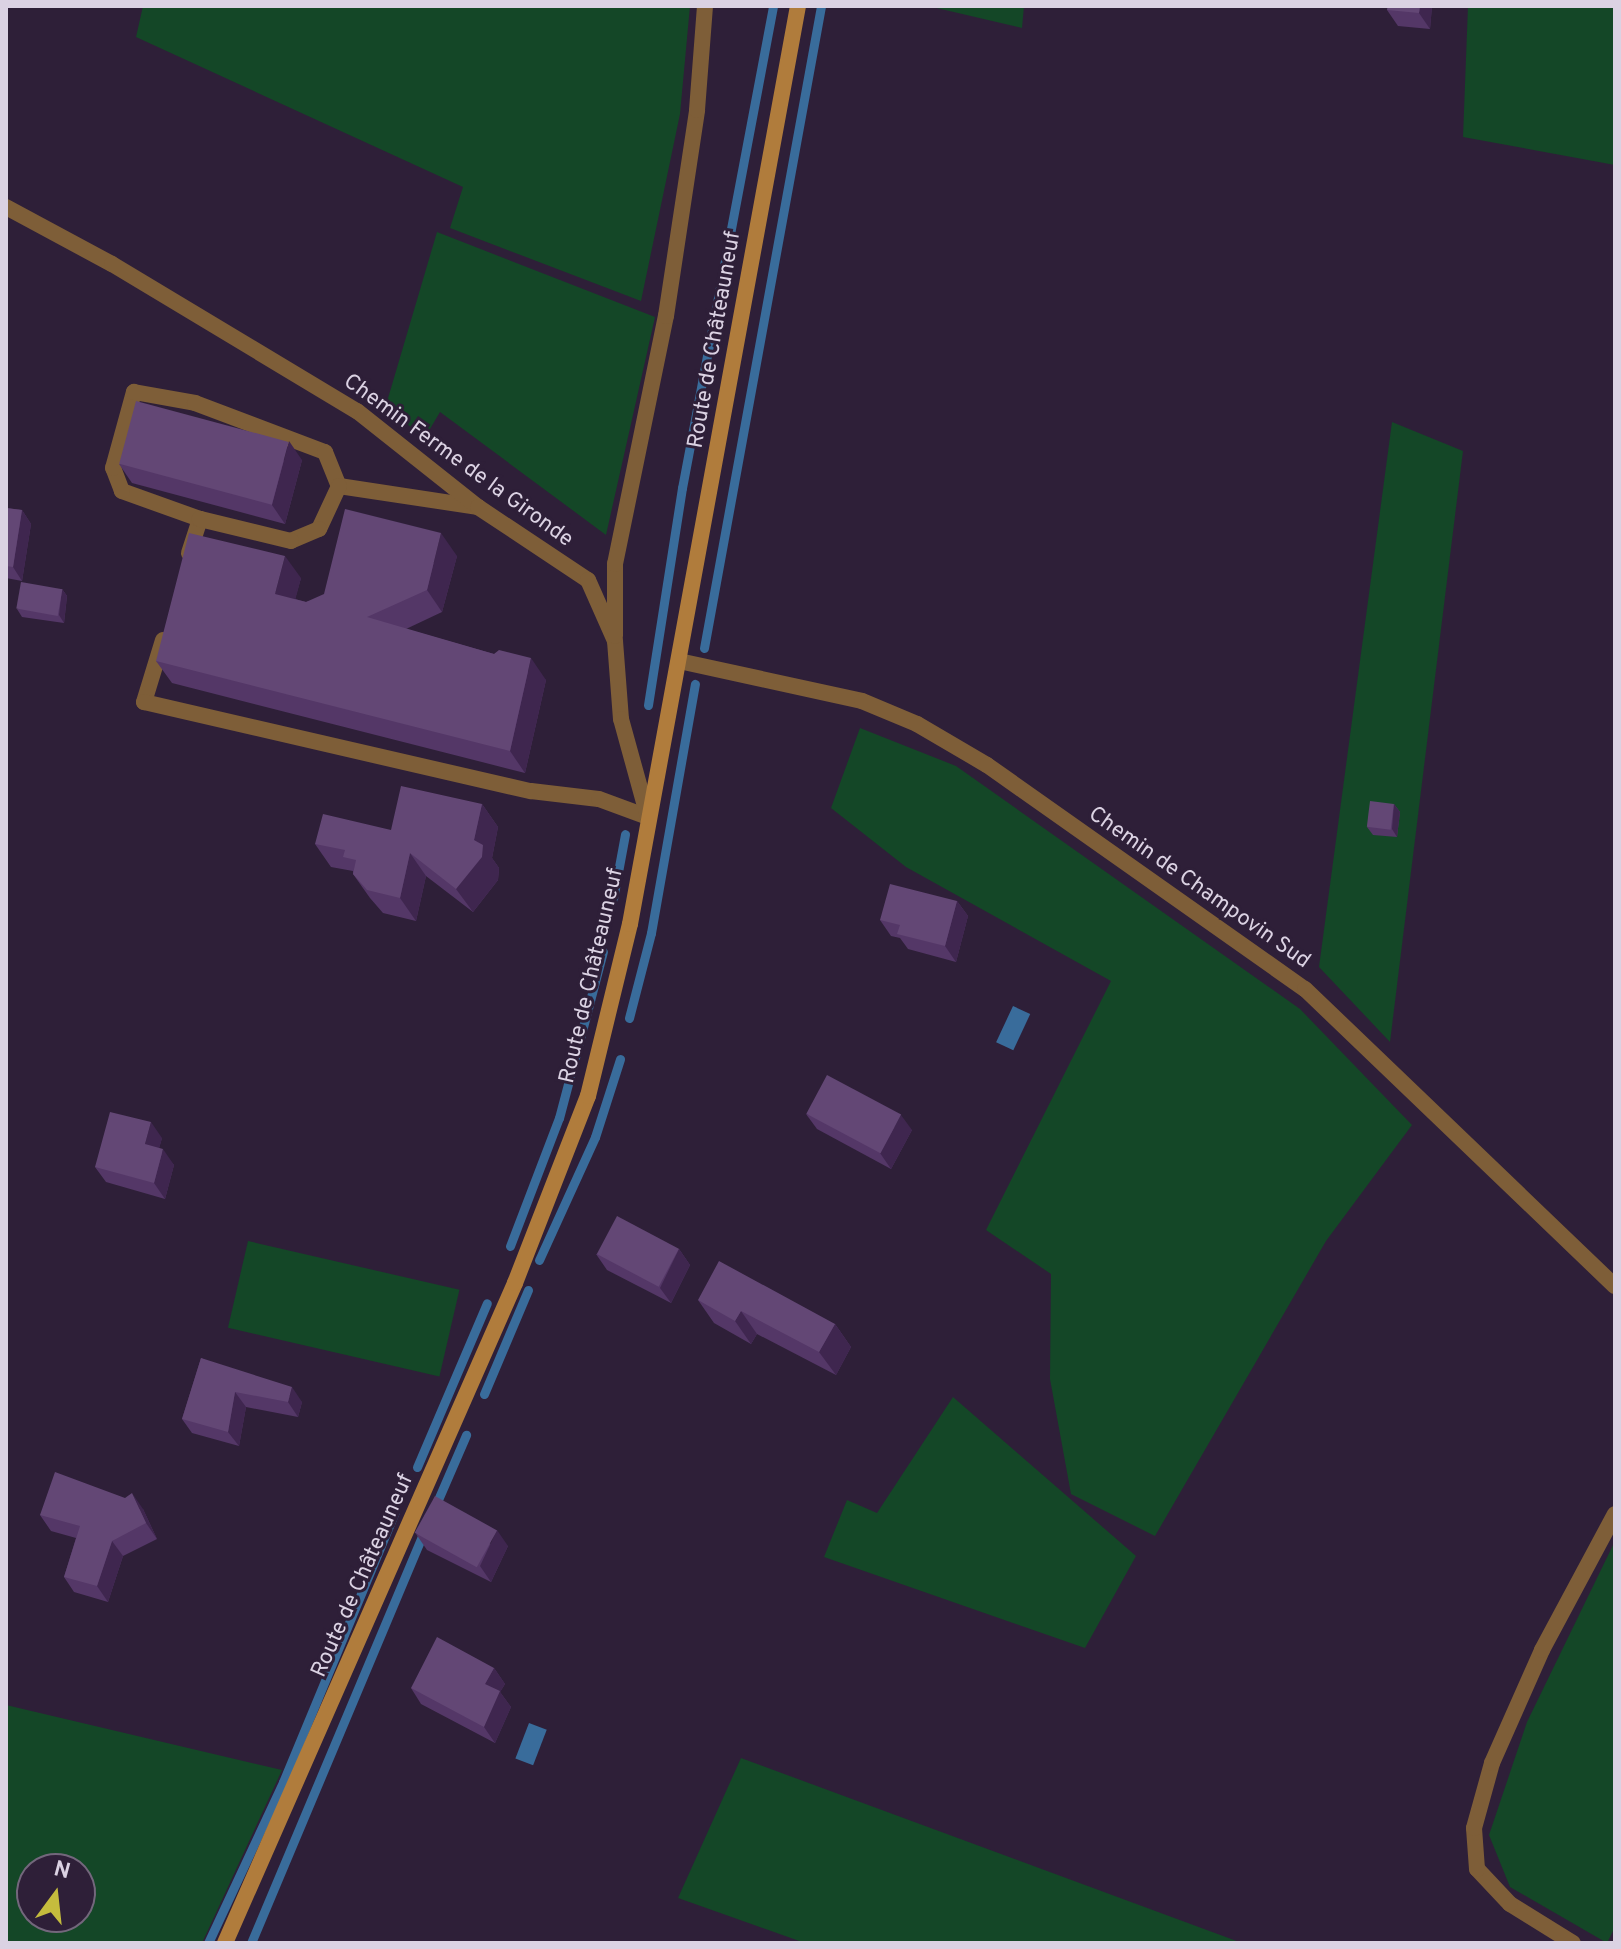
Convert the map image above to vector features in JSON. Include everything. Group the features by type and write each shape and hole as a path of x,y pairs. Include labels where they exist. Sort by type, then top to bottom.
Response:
{"main road":[{"name":"Route de Châteauneuf","path":"225,1943 515,1283 588,1096 627,939 798,6"}],"street":[{"path":"615,641 615,564 668,301 697,110 705,6"},
{"name":"Chemin Ferme de la Gironde","path":"6,207 112,264 357,411 478,507 588,580 615,641 621,719 648,817"},
{"path":"134,392 195,403 325,452 339,486 319,529 291,541 200,519 122,491 113,468 134,392"},
{"path":"339,486 478,507"},
{"path":"186,565 200,519"},
{"path":"167,626 144,702 531,791 599,799 648,817"},
{"name":"Chemin de Champovin Sud","path":"679,661 862,701 917,724 987,765 1305,989 1615,1286"},
{"path":"1573,1943 1510,1904 1477,1869 1474,1828 1492,1763 1542,1650 1615,1514"}],"green space":[{"path":"143,6 690,6 680,114 641,301 450,228 463,187 136,37"},
{"path":"928,6 1024,6 1022,28"},
{"path":"1468,6 1615,6 1615,165 1463,137"},
{"path":"437,232 655,317 606,535 440,412 424,439 386,405"},
{"path":"1392,422 1463,451 1390,1042 1319,967"},
{"path":"860,728 956,766 1300,1009 1412,1125 1326,1241 1155,1536 1071,1494 1050,1379 1051,1274 986,1230 1111,981 906,867 831,808"},
{"path":"248,1241 459,1290 439,1377 228,1328"},
{"path":"953,1397 1136,1556 1085,1648 824,1557 847,1500 877,1513"},
{"path":"1615,1541 1615,1927 1607,1943 1510,1887 1489,1835 1527,1722"},
{"path":"6,1705 282,1770 202,1943 6,1943"},
{"path":"741,1758 1242,1943 805,1943 678,1898"}],"water":[{"path":"1013,1006 1030,1014 1013,1050 996,1042"},
{"path":"529,1723 547,1730 533,1765 515,1758"}],"building":[{"path":"1388,6 1420,6 1419,13 1387,10"},
{"path":"136,401 289,442 272,505 119,464"},
{"path":"6,508 22,510 13,567 6,566"},
{"path":"345,509 441,533 427,590 367,617 494,654 499,650 531,658 510,751 156,661 189,533 285,556 275,594 306,602 324,594"},
{"path":"21,582 62,589 58,616 16,609"},
{"path":"401,786 482,804 474,840 483,845 482,857 456,889 410,853 400,898 367,890 353,874 356,860 343,857 345,850 315,844 323,814 391,830"},
{"path":"1370,801 1394,804 1391,830 1367,827"},
{"path":"890,884 957,901 945,946 897,934 900,925 880,920"},
{"path":"827,1075 901,1114 881,1153 806,1114"},
{"path":"110,1112 151,1122 145,1144 163,1149 154,1183 95,1167"},
{"path":"617,1216 679,1249 659,1287 597,1254"},
{"path":"719,1261 835,1324 819,1352 741,1311 735,1321 698,1300"},
{"path":"201,1358 292,1387 288,1402 235,1392 228,1432 182,1419"},
{"path":"55,1472 125,1498 132,1493 146,1523 112,1541 97,1586 64,1577 80,1526 40,1515"},
{"path":"435,1496 497,1530 477,1567 415,1533"},
{"path":"437,1637 494,1668 485,1684 500,1691 484,1727 411,1688"}],"waterway":[{"path":"648,705 682,488 773,6"},
{"path":"704,648 821,6"},
{"path":"629,1018 651,933 695,684"},
{"path":"613,899 625,834"},
{"path":"510,1246 559,1118 603,952"},
{"path":"539,1260 595,1137 620,1059"},
{"path":"484,1394 528,1290"},
{"path":"417,1467 487,1303"},
{"path":"434,1509 466,1435"},
{"path":"208,1943 283,1782 395,1511"},
{"path":"251,1943 425,1530"}]}
